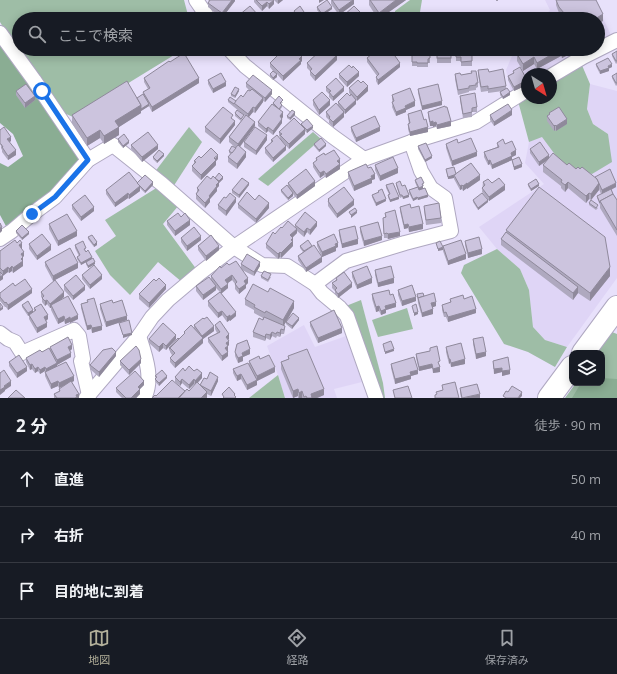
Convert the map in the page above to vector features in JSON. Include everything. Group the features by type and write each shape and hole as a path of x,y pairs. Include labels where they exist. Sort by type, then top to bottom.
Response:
{"highway":[{"path":"585,350 617,307"},
{"path":"549,398 569,371"}],"street":[{"path":"199,2 204,12"},
{"path":"0,33 12,50"},
{"path":"605,46 617,40"},
{"path":"17,56 88,160"},
{"path":"236,56 245,66 332,136 364,159"},
{"path":"557,72 585,56"},
{"path":"87,396 139,336 152,318 184,286 234,247 364,159 411,142 476,122 521,94"},
{"path":"315,284 346,261 451,231 446,198 431,188 421,171 411,142"},
{"path":"0,239 55,197 88,160 113,145 162,184 234,247 262,265 287,266 315,284 322,293 340,308 347,316 376,398"},
{"path":"3,339 15,342 22,353 74,330 79,336 83,359 81,362 87,396"},
{"path":"139,336 149,380 147,392 144,398"}],"shaded area":[{"path":"545,0 594,0 600,12 548,12 550,10"},
{"path":"605,23 612,37 605,41"},
{"path":"512,56 579,56 557,69 557,68 521,68 521,91 512,96 506,70"},
{"path":"590,84 617,91 617,278 567,347 545,340 533,327 529,290 520,269 497,249 479,227 544,184 525,163 529,142 542,136 563,164 608,134 593,124 587,109"},
{"path":"304,325 315,347 346,336 362,382 334,389 337,398 285,398 267,346"}],"green space":[{"path":"0,0 184,0 187,12 12,12 12,40 0,22"},
{"path":"410,0 422,0 420,12 395,11"},
{"path":"0,40 81,157 51,193 7,228 0,215 0,163 8,167 23,156 13,134 0,123"},
{"path":"23,56 172,56 73,117 64,113"},
{"path":"581,63 590,84 587,109 593,124 608,134 612,162 592,174 562,164 542,137 529,142 518,101 521,100 521,104 557,104 557,78"},
{"path":"189,127 202,142 173,187 154,173"},
{"path":"313,132 321,139 268,186 258,179"},
{"path":"158,187 179,205 163,224 197,270 182,282 158,262 130,295 110,275 95,251 116,236 105,220"},
{"path":"497,249 520,269 529,290 533,327 545,340 567,347 555,367 528,352 504,344 461,273 464,265"},
{"path":"361,300 383,383 385,398 379,398 346,306"},
{"path":"407,308 413,329 378,337 372,320"},
{"path":"612,332 617,334 617,398 565,398 574,386 605,386 605,350 599,350"},
{"path":"278,375 285,398 249,398"},
{"path":"605,378 617,379 617,398 572,398 579,386 605,386"}],"building":[{"path":"210,0 232,0 223,12 208,3"},
{"path":"256,0 274,0 269,4 267,2 262,6"},
{"path":"327,0 332,7 325,12 321,12 317,7"},
{"path":"332,0 353,0 339,10"},
{"path":"370,0 396,0 380,12 378,12"},
{"path":"556,0 596,0 602,12 563,12"},
{"path":"250,6 255,12 243,12"},
{"path":"300,6 304,12 295,12"},
{"path":"354,6 360,12 347,12"},
{"path":"617,51 617,61 616,61 612,54"},
{"path":"179,56 186,56 199,78 152,107 143,92 150,88 144,78 169,61 170,62"},
{"path":"277,56 302,56 299,59 301,60 283,76 270,63"},
{"path":"314,56 336,56 315,76 310,71 312,69 307,63"},
{"path":"369,56 395,56 400,63 378,80 376,77 379,74 367,58"},
{"path":"412,56 430,56 428,63 412,62"},
{"path":"437,56 451,56 451,58 437,58"},
{"path":"472,56 472,61 461,62 461,57 456,57"},
{"path":"518,56 549,56 537,63 534,57 523,64"},
{"path":"608,58 612,64 608,66 609,68 600,71 596,64"},
{"path":"349,65 352,68 353,66 359,72 347,82 339,74"},
{"path":"520,67 521,69 521,83 514,87 508,76 514,73 513,71"},
{"path":"488,69 489,72 503,69 506,86 488,89 488,86 481,87 478,70"},
{"path":"273,71 277,74 273,78 270,74"},
{"path":"471,71 476,71 478,83 476,83 476,85 469,86 469,88 458,90 455,74 460,73 461,75 472,73"},
{"path":"221,73 226,82 213,89 208,80"},
{"path":"617,73 617,83 616,83 612,76"},
{"path":"253,75 272,90 265,98 246,83"},
{"path":"336,78 344,87 333,97 329,92 331,91 326,87"},
{"path":"358,80 361,83 363,81 368,86 357,97 349,88"},
{"path":"127,81 141,105 115,121 119,127 104,136 100,130 87,138 72,115"},
{"path":"26,84 35,96 25,103 16,91"},
{"path":"438,84 442,101 422,106 418,89"},
{"path":"235,87 239,89 235,96 231,94"},
{"path":"410,88 415,101 405,106 406,108 396,112 392,102 394,101 392,95"},
{"path":"507,88 510,92 503,97 500,92"},
{"path":"252,89 263,98 248,114 234,103 241,95 243,97 248,90 250,91"},
{"path":"322,92 330,100 319,110 313,100"},
{"path":"347,93 350,96 351,94 356,100 345,110 338,102"},
{"path":"475,93 477,107 472,108 472,112 463,114 460,96"},
{"path":"143,94 149,104 141,109 141,105 137,98"},
{"path":"279,96 283,100 280,103 282,105 279,109 273,103"},
{"path":"230,97 236,101 234,104 228,100"},
{"path":"336,103 344,112 333,122 326,112"},
{"path":"272,104 283,112 280,116 282,119 273,131 268,127 266,129 258,122"},
{"path":"508,104 512,110 494,122 490,115"},
{"path":"445,106 447,107 451,121 437,125 436,122 430,122 428,112"},
{"path":"223,107 233,115 231,118 235,121 220,139 205,127"},
{"path":"559,107 567,119 554,126 547,116"},
{"path":"237,110 244,115 241,119 235,113"},
{"path":"292,110 295,112 290,118 287,116"},
{"path":"421,110 428,127 410,132 408,114"},
{"path":"246,115 255,122 238,144 229,137"},
{"path":"375,116 380,127 356,138 351,127"},
{"path":"294,118 305,129 289,144 279,132"},
{"path":"307,119 313,126 307,130 301,124"},
{"path":"4,127 11,137 7,139 16,150 8,156 0,144 0,130"},
{"path":"255,127 267,135 256,151 244,142"},
{"path":"148,132 158,145 142,157 131,145"},
{"path":"124,134 129,141 123,146 118,139"},
{"path":"277,135 286,146 273,158 265,148"},
{"path":"321,138 326,144 319,150 314,144"},
{"path":"471,138 477,152 452,161 446,144 457,139 458,143"},
{"path":"503,139 505,144 512,141 516,150 511,153 512,156 492,165 490,160 488,161 484,152 499,147 497,143"},
{"path":"540,142 549,155 539,162 530,149"},
{"path":"426,143 432,156 425,160 418,146"},
{"path":"238,145 246,152 237,164 228,157"},
{"path":"232,146 236,148 232,153 229,151"},
{"path":"211,148 218,155 214,158 216,160 201,175 192,166 196,162 194,161 199,156 201,158"},
{"path":"159,150 164,154 157,161 153,157"},
{"path":"334,150 340,159 337,161 340,164 326,174 324,171 320,173 313,163 317,160 316,158 324,153 325,155"},
{"path":"553,153 567,165 569,163 576,169 578,167 580,169 582,167 597,179 599,183 591,194 589,193 586,196 568,182 565,185 561,182 562,180 543,165"},
{"path":"393,157 398,168 380,176 375,165"},
{"path":"519,157 522,164 514,167 512,160"},
{"path":"471,163 480,175 467,184 460,186 454,175"},
{"path":"366,164 368,168 371,167 375,174 371,176 372,178 354,186 348,172"},
{"path":"454,167 456,174 448,177 446,169"},
{"path":"306,169 315,181 297,195 288,183"},
{"path":"610,169 616,183 602,190 595,177"},
{"path":"129,172 140,186 129,195 128,193 115,203 106,190"},
{"path":"219,173 223,177 219,181 215,178"},
{"path":"145,175 153,182 145,191 137,183"},
{"path":"207,176 211,179 213,176 219,182 205,203 196,194 199,190 197,188"},
{"path":"421,177 424,183 422,184 423,186 419,188 415,180"},
{"path":"242,178 249,183 239,195 232,190"},
{"path":"499,178 505,185 489,197 482,188 485,185 483,182 488,179 492,183"},
{"path":"536,179 539,184 531,189 528,184"},
{"path":"400,181 402,186 405,185 409,195 403,197 400,195 396,183"},
{"path":"393,183 399,197 390,200 388,195 390,194 386,185"},
{"path":"287,185 293,193 288,198 281,190"},
{"path":"344,187 354,200 337,214 328,199"},
{"path":"418,187 419,190 425,188 428,195 413,199 409,190"},
{"path":"539,187 605,237 610,267 590,293 506,230"},
{"path":"382,189 386,199 376,203 372,195"},
{"path":"611,189 613,194 600,201 600,203 597,196"},
{"path":"247,192 255,200 259,195 269,203 256,219 238,204"},
{"path":"230,193 236,198 226,211 218,205 224,197 226,198"},
{"path":"482,193 488,200 478,208 473,200"},
{"path":"613,194 617,200 617,230 600,201"},
{"path":"85,195 94,207 81,217 72,205"},
{"path":"591,200 598,205 596,208 589,203"},
{"path":"439,203 441,218 426,220 424,206"},
{"path":"410,204 411,208 419,206 423,224 409,227 408,224 404,225 400,207"},
{"path":"355,208 357,211 351,215 349,212"},
{"path":"395,210 400,232 384,234 383,218 386,217 385,213"},
{"path":"305,212 317,222 310,230 307,228 304,232 295,225"},
{"path":"178,213 181,217 185,213 190,220 175,231 167,221"},
{"path":"67,214 77,231 58,241 49,224"},
{"path":"288,221 297,229 290,235 293,238 291,240 293,241 281,253 280,252 278,254 266,244 273,232 275,234"},
{"path":"378,222 382,236 364,241 360,227"},
{"path":"22,225 29,232 22,238 16,231"},
{"path":"355,226 358,239 342,244 339,230"},
{"path":"194,227 201,236 187,246 181,238"},
{"path":"506,232 578,287 573,293 501,239"},
{"path":"42,234 51,245 37,256 29,244"},
{"path":"334,234 338,243 335,244 336,246 322,252 317,242"},
{"path":"92,235 97,242 94,245 88,237"},
{"path":"211,235 219,246 206,256 198,246"},
{"path":"479,237 482,249 468,253 465,241"},
{"path":"15,240 17,243 20,240 22,243 19,245 24,252 21,254 23,257 21,259 23,261 13,268 12,266 9,269 8,267 3,271 0,268 0,251"},
{"path":"308,240 312,246 304,251 300,246"},
{"path":"461,240 466,254 448,261 443,246"},
{"path":"83,241 86,248 84,249 86,252 88,250 92,257 81,263 77,257 80,255 75,245"},
{"path":"440,241 443,247 438,249 436,243"},
{"path":"314,245 322,257 306,268 298,256"},
{"path":"70,248 78,263 53,276 45,262"},
{"path":"247,254 260,262 254,272 241,264"},
{"path":"93,258 95,262 88,266 86,262"},
{"path":"236,261 248,278 244,281 246,284 239,289 235,284 237,282 232,275 225,280 228,284 221,289 211,276 220,266 221,268 227,263 229,265"},
{"path":"94,265 102,275 90,285 82,275"},
{"path":"367,266 372,278 357,285 352,272"},
{"path":"391,266 394,278 378,283 375,270"},
{"path":"264,271 271,274 268,280 261,276"},
{"path":"344,272 352,283 338,294 335,290 337,288 332,283"},
{"path":"76,275 85,286 73,296 64,285"},
{"path":"209,277 216,286 203,295 196,286"},
{"path":"159,278 166,285 149,303 139,294 154,279 156,281"},
{"path":"25,279 32,289 8,305 6,302 5,303 0,297 0,293 13,283 15,286"},
{"path":"55,280 64,292 50,304 47,300 45,301 42,298 44,296 41,292"},
{"path":"253,284 268,292 270,288 294,301 283,320 266,311 265,313 254,307 255,305 245,299"},
{"path":"412,285 416,297 402,301 398,290"},
{"path":"389,290 390,295 393,294 396,303 385,306 386,309 381,311 379,306 376,307 372,294"},
{"path":"220,292 236,312 230,317 230,315 227,317 222,311 218,313 208,301"},
{"path":"423,293 424,296 418,298 417,294"},
{"path":"434,293 436,302 431,303 433,309 422,313 418,298"},
{"path":"463,295 464,299 472,296 476,309 448,317 446,312 444,313 442,305 451,302 450,299"},
{"path":"68,296 78,315 65,320 64,316 58,319 51,305"},
{"path":"94,298 102,326 92,328 91,325 87,326 81,304"},
{"path":"112,300 113,303 122,300 127,316 106,322 100,304"},
{"path":"28,301 33,310 28,313 22,305"},
{"path":"41,304 48,315 44,317 47,323 37,328 29,315 36,310 34,308"},
{"path":"416,304 418,312 414,313 412,306"},
{"path":"334,310 342,328 318,338 310,322"},
{"path":"293,313 299,318 292,326 286,322"},
{"path":"207,317 214,326 202,336 194,325 203,318 204,319"},
{"path":"264,317 285,326 284,330 281,329 280,333 277,332 276,334 272,332 270,335 266,334 265,337 253,332 259,318 263,320"},
{"path":"129,320 132,333 123,335 119,323"},
{"path":"220,321 229,334 226,337 229,341 226,343 228,346 225,348 228,352 222,356 208,338 220,332 215,325"},
{"path":"163,323 176,335 166,346 163,343 159,347 149,339"},
{"path":"191,325 203,338 175,363 170,358 175,353 170,348"},
{"path":"68,337 72,345 68,347 71,353 57,360 50,347"},
{"path":"483,337 486,352 476,354 473,339"},
{"path":"178,338 179,339 170,349 169,348"},
{"path":"247,340 250,349 242,353 243,356 238,358 235,352 237,344"},
{"path":"391,341 394,349 385,352 383,344"},
{"path":"461,343 465,359 451,363 446,347"},
{"path":"136,346 139,350 141,359 129,370 120,361"},
{"path":"437,346 440,361 438,362 440,367 433,369 432,364 419,367 416,354 430,351 430,348"},
{"path":"49,348 57,363 46,369 45,367 40,370 38,367 35,369 32,364 30,365 26,358 40,350 42,352"},
{"path":"112,348 116,352 99,372 90,365 103,350"},
{"path":"307,349 324,389 311,394 312,398 307,398 306,396 304,397 302,391 299,393 298,389 293,391 281,362 289,359 288,356"},
{"path":"19,355 27,367 17,373 9,362"},
{"path":"269,355 275,367 257,376 249,361 259,356 260,359"},
{"path":"414,357 418,370 410,372 411,375 395,379 391,364"},
{"path":"508,357 510,370 502,371 502,368 494,369 493,361"},
{"path":"66,362 74,376 59,383 58,381 51,384 45,372"},
{"path":"248,363 257,380 247,385 241,374 237,376 233,369"},
{"path":"189,366 194,371 197,369 202,373 189,385 182,379 180,382 175,377 183,368 185,371"},
{"path":"4,370 11,381 0,390 0,373"},
{"path":"162,370 167,376 159,383 155,379 157,377 155,376"},
{"path":"135,371 144,381 138,387 140,389 131,398 126,398 116,388"},
{"path":"210,372 218,377 211,391 200,385 204,378 207,379"},
{"path":"172,380 185,391 178,398 152,398 155,395 156,396"},
{"path":"71,381 79,394 76,395 77,397 57,398 54,394 60,391 59,389"},
{"path":"197,382 207,392 201,398 179,398 187,389 189,391"},
{"path":"455,382 459,398 435,398 435,395 437,394 436,392 443,390 442,385"},
{"path":"477,384 480,394 462,398 460,388"},
{"path":"408,386 412,398 395,398 393,390"},
{"path":"512,386 522,392 518,398 506,398 503,396 506,391 508,392"},
{"path":"229,387 236,397 223,398 224,397 222,394"},
{"path":"16,390 25,398 8,398"}],"route":[{"path":"32,214 55,197 88,160 42,91"}]}
